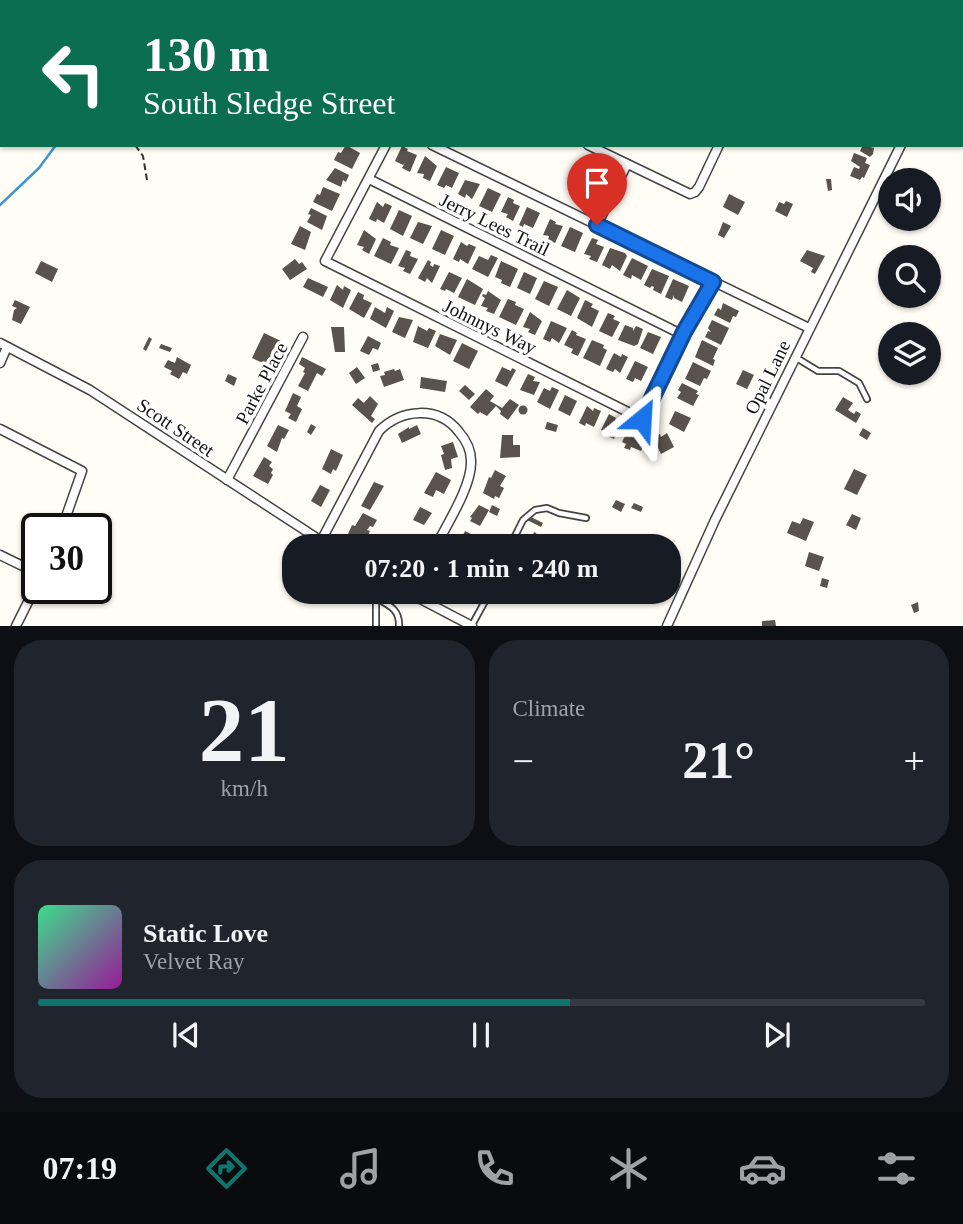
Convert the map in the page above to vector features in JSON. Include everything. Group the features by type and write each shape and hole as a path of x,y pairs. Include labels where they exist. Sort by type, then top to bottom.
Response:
{"street":[{"path":"369,179 385,147"},
{"path":"436,147 809,328"},
{"path":"593,147 690,194 699,187 718,147"},
{"name":"Opal Lane","path":"667,625 809,328 900,147"},
{"path":"597,225 627,164"},
{"name":"Johnnys Way","path":"369,179 325,261 642,419 683,335"},
{"name":"Jerry Lees Trail","path":"369,179 683,335"},
{"path":"683,335 713,282"},
{"name":"Parke Place","path":"227,480 303,337"},
{"path":"0,363 3,345"},
{"name":"Scott Street","path":"3,345 90,390 310,534"},
{"path":"330,534 379,431 394,418 424,412 453,423 466,440 471,461 468,481 442,534"},
{"path":"0,429 82,471 67,513"},
{"path":"0,555 21,565"},
{"path":"16,625 27,604"},
{"path":"433,604 472,625"}],"lane":[{"path":"795,357 818,371 839,371 859,383 867,399"},
{"path":"516,534 523,520 535,510 547,508 586,518"},
{"path":"376,604 376,625"},
{"path":"389,604 400,616 400,625"},
{"path":"472,625 484,604"}],"path":[{"path":"136,147 143,156 147,180"}],"building":[{"path":"345,147 350,147 360,153 352,169 334,160 338,152 341,153"},
{"path":"402,147 417,155 410,172 402,168 405,163 403,165 395,161"},
{"path":"862,147 874,148 870,157 860,151"},
{"path":"854,153 867,158 865,163 870,165 864,178 860,180 850,176 854,167 860,167 851,161"},
{"path":"425,156 437,166 430,181 423,178 424,174 417,173"},
{"path":"446,167 459,173 452,188 437,185"},
{"path":"335,168 349,175 346,182 343,180 341,187 326,180"},
{"path":"826,179 831,179 832,190 828,191"},
{"path":"465,180 480,184 472,199 466,194 465,198 458,194"},
{"path":"323,187 340,194 332,211 313,202"},
{"path":"488,188 501,194 492,212 479,206"},
{"path":"729,194 745,202 738,215 723,207"},
{"path":"508,197 520,206 513,221 506,217 508,214 501,212"},
{"path":"786,201 793,204 787,217 775,211 779,202 784,204"},
{"path":"377,202 383,207 385,203 392,206 384,223 369,219"},
{"path":"527,207 540,213 533,228 519,225"},
{"path":"311,208 327,216 322,230 307,222"},
{"path":"399,210 412,216 403,236 390,229"},
{"path":"550,219 563,226 555,243 548,240 549,236 543,235"},
{"path":"418,222 432,226 423,244 410,238"},
{"path":"723,222 731,226 724,238 718,235"},
{"path":"300,226 311,232 305,250 291,244"},
{"path":"570,227 583,233 575,252 561,246"},
{"path":"364,230 376,239 369,254 362,250 364,247 357,245"},
{"path":"441,230 454,236 445,255 432,249"},
{"path":"383,238 391,242 390,245 399,248 391,264 374,256"},
{"path":"592,238 598,240 596,244 604,247 597,262 584,254"},
{"path":"461,242 476,247 468,264 460,259 459,262 453,259"},
{"path":"610,248 627,256 620,271 612,265 610,269 602,265"},
{"path":"406,250 411,252 410,256 418,259 410,274 403,271 405,268 398,266"},
{"path":"807,250 825,256 815,274 811,272 813,268 800,261"},
{"path":"491,255 498,258 488,277 472,269 479,256 488,260"},
{"path":"632,258 648,266 641,280 632,275 631,279 623,275"},
{"path":"295,259 299,264 302,262 307,269 290,280 282,269"},
{"path":"428,260 433,267 434,264 440,266 432,283 427,278 425,282 418,278"},
{"path":"41,261 58,269 52,282 35,273"},
{"path":"501,261 518,269 510,287 495,277"},
{"path":"652,269 669,276 661,294 653,290 654,287 644,285"},
{"path":"449,272 462,278 454,293 440,289"},
{"path":"524,272 537,278 530,294 517,288"},
{"path":"308,278 328,287 323,297 303,287"},
{"path":"467,279 483,289 475,305 458,297"},
{"path":"673,279 689,286 682,302 674,298 674,295 672,300 665,297"},
{"path":"544,281 558,287 549,306 535,299"},
{"path":"337,285 343,290 344,286 351,290 343,308 330,300"},
{"path":"567,290 580,298 571,316 557,309"},
{"path":"488,291 501,300 494,314 481,306 485,298 482,296"},
{"path":"358,292 364,295 363,299 372,303 364,318 349,309"},
{"path":"508,299 524,309 516,325 499,317"},
{"path":"15,300 30,307 21,324 12,320 17,308 12,306"},
{"path":"585,300 599,311 592,327 577,318"},
{"path":"723,303 739,311 730,323 714,315 718,308 721,310"},
{"path":"375,307 385,313 387,307 394,311 386,328 370,319"},
{"path":"530,312 542,321 535,335 528,332 530,329 523,327"},
{"path":"608,313 620,322 612,337 599,331"},
{"path":"399,317 413,320 405,338 392,332"},
{"path":"712,320 729,328 721,345 705,337 708,331 711,332 708,328"},
{"path":"551,321 567,328 559,343 552,338 550,342 543,339"},
{"path":"625,325 633,328 633,331 636,326 643,329 638,344 634,346 618,340"},
{"path":"418,326 427,331 429,328 436,331 428,348 413,342"},
{"path":"331,327 344,327 345,352 335,352"},
{"path":"572,330 586,339 578,356 571,353 573,349 564,345"},
{"path":"648,332 661,337 653,354 640,348"},
{"path":"264,333 281,341 269,366 252,358"},
{"path":"440,334 457,340 450,355 435,346"},
{"path":"368,336 381,343 378,350 373,348 369,355 360,351"},
{"path":"149,337 152,339 146,351 143,349"},
{"path":"592,340 604,345 603,348 607,350 600,366 583,358"},
{"path":"702,340 718,348 713,366 695,357"},
{"path":"462,343 478,351 469,369 453,361"},
{"path":"161,344 172,348 170,352 159,348"},
{"path":"614,353 628,357 620,373 615,369 613,372 606,369"},
{"path":"177,357 191,365 187,374 183,372 179,379 164,367 168,360 175,363"},
{"path":"302,357 326,369 322,376 317,373 308,391 298,386 305,373 305,368 299,364"},
{"path":"635,361 648,367 641,381 635,378 633,382 626,379"},
{"path":"693,362 711,371 700,386 685,379"},
{"path":"378,363 380,370 373,372 371,365"},
{"path":"357,367 365,378 356,384 349,373"},
{"path":"502,367 516,370 507,387 495,381"},
{"path":"400,369 404,380 384,387 380,376"},
{"path":"743,370 754,375 747,389 736,384"},
{"path":"228,374 237,378 234,386 225,381"},
{"path":"528,374 535,377 533,381 540,382 534,395 520,390"},
{"path":"421,377 447,381 445,392 420,388"},
{"path":"682,383 698,391 696,394 699,395 693,406 677,398"},
{"path":"465,385 475,394 469,400 459,391"},
{"path":"552,387 559,390 550,409 537,402 544,388 550,391"},
{"path":"486,389 494,396 490,401 502,408 510,399 519,405 508,420 500,414 501,411 496,406 487,416 480,412 478,414 470,407"},
{"path":"293,393 301,397 297,406 302,409 296,422 288,418 291,414 285,411"},
{"path":"565,395 577,401 570,416 558,410"},
{"path":"370,396 378,404 371,416 375,419 372,423 352,405 358,398 364,403"},
{"path":"843,397 853,403 848,410 861,414 856,423 835,410"},
{"path":"523,406 527,410 523,414 519,410"},
{"path":"587,406 593,411 594,408 601,411 594,427 579,423"},
{"path":"675,411 691,418 684,432 669,424"},
{"path":"609,414 616,418 615,421 621,422 614,439 601,430"},
{"path":"547,422 558,425 556,432 545,429"},
{"path":"311,424 316,427 311,435 307,432"},
{"path":"278,425 289,430 284,439 282,438 277,452 267,446"},
{"path":"417,425 421,434 402,443 398,434"},
{"path":"863,428 871,433 867,440 859,435"},
{"path":"627,432 646,440 641,451 631,447 630,450 624,448 626,444 622,442"},
{"path":"667,433 674,447 661,454 653,438"},
{"path":"502,435 513,435 513,445 520,445 520,457 500,458"},
{"path":"453,442 458,457 451,459 452,468 445,470 441,446"},
{"path":"331,449 343,455 336,471 333,469 331,474 322,469"},
{"path":"264,457 272,462 269,466 273,469 273,475 268,484 253,476"},
{"path":"854,469 867,475 857,495 844,489"},
{"path":"495,470 506,476 500,486 504,488 499,498 495,496 494,499 483,493"},
{"path":"436,472 451,480 444,494 436,490 433,497 424,493"},
{"path":"374,482 384,486 370,510 361,506"},
{"path":"320,485 330,490 321,507 311,501"},
{"path":"616,500 625,504 621,512 612,507"},
{"path":"634,503 643,507 641,512 631,508"},
{"path":"479,505 489,510 480,526 470,521"},
{"path":"492,505 500,509 497,516 489,512"},
{"path":"420,507 432,513 424,525 413,520"},
{"path":"363,513 377,520 373,527 370,526 367,530 370,531 369,534 348,534 352,525 355,526"},
{"path":"852,514 861,518 856,530 846,525"},
{"path":"529,516 543,523 541,527 527,520"},
{"path":"803,518 814,522 806,541 787,533 792,521 800,524"},
{"path":"809,552 824,557 819,571 805,566"},
{"path":"822,578 829,580 827,588 820,586"},
{"path":"918,602 919,611 914,613 911,605"},
{"path":"775,620 776,626 762,626 762,621"}],"waterway":[{"path":"0,205 39,168 55,147"}],"route":[{"path":"597,225 713,282 684,332 642,419"}]}
